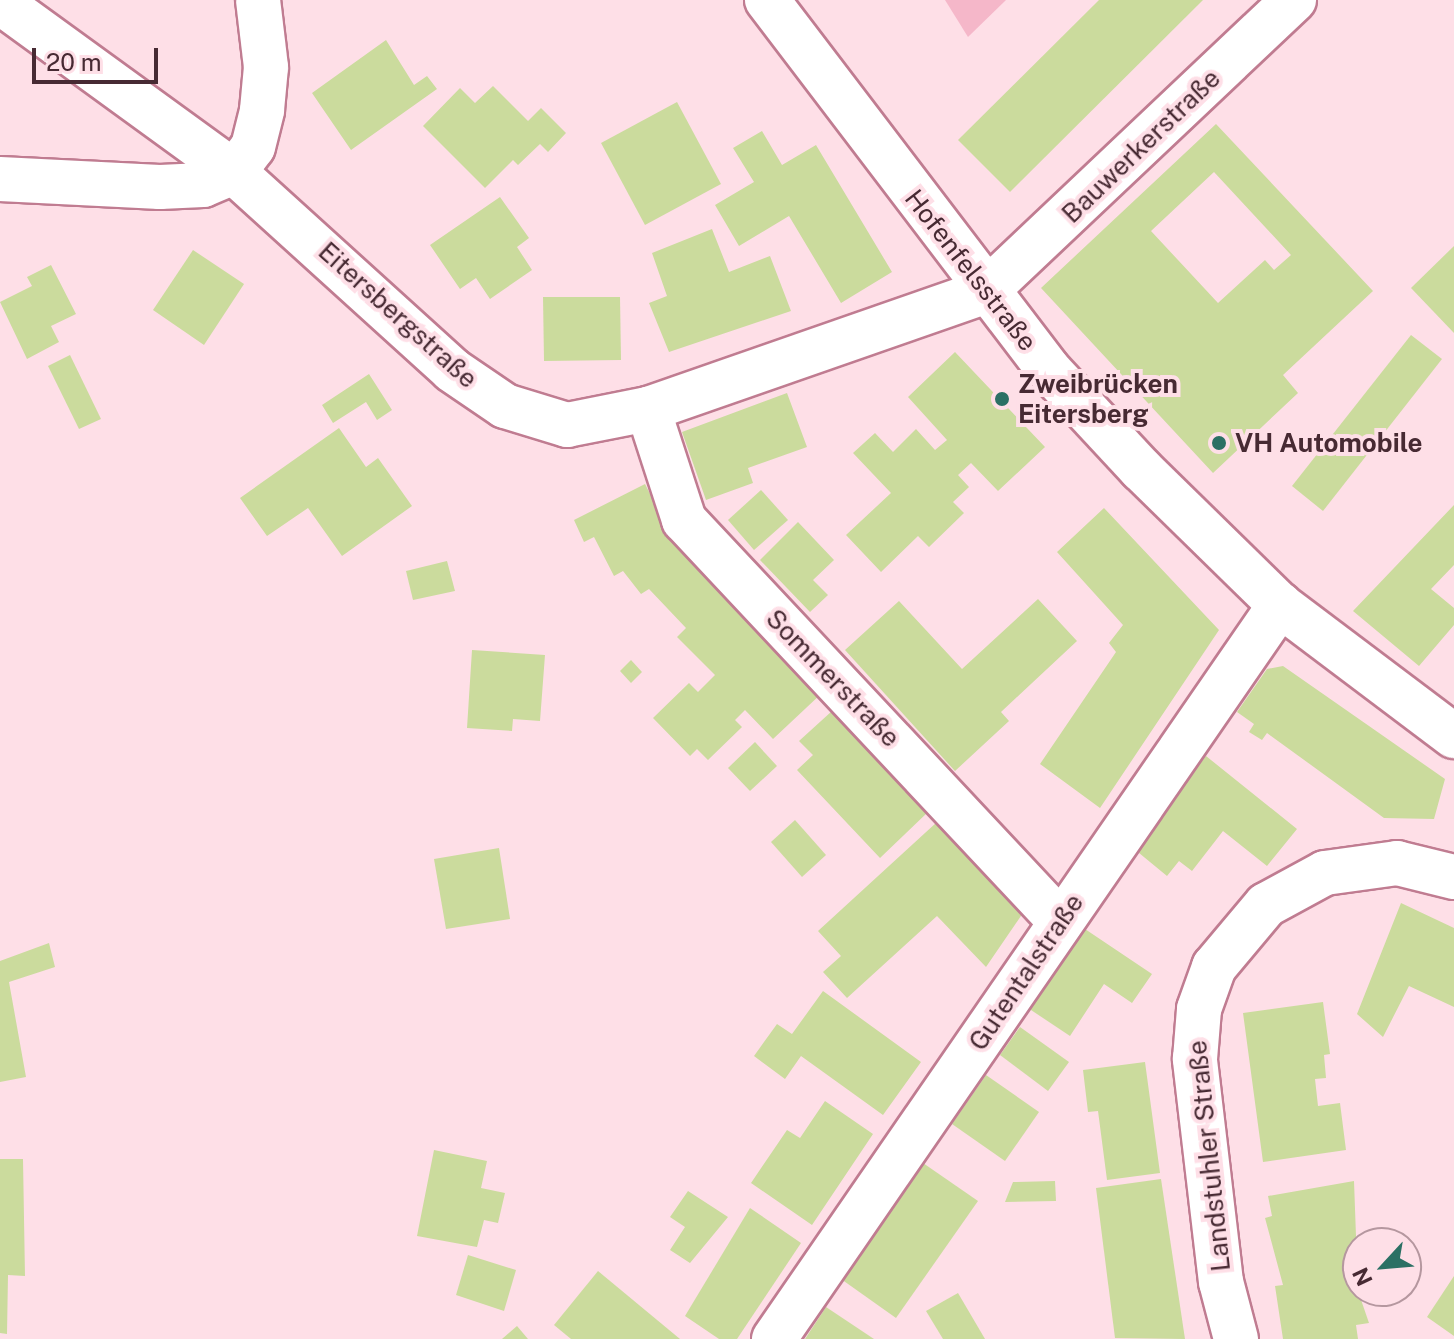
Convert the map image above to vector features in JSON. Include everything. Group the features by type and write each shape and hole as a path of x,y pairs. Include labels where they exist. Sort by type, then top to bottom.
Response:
{"street":[{"path":"0,179 160,187 203,185 234,172 253,147 262,110 266,67 258,0"},
{"name":"Hofenfelsstraße","path":"767,0 986,291 1141,469 1280,605 1454,736"},
{"name":"Bauwerkerstraße","path":"986,291 1294,0"},
{"name":"Eitersbergstraße","path":"0,2 234,172 452,370 505,406 567,425 648,409 986,291"},
{"name":"Sommerstraße","path":"648,409 684,520 1061,922"},
{"name":"Gutentalstraße","path":"774,1339 1280,605"},
{"name":"Landstuhler Straße","path":"1236,1339 1221,1282 1195,1059 1199,1009 1214,967 1266,905 1325,873 1397,863 1454,877"}],"shaded area":[{"path":"945,0 1006,0 968,37"}],"building":[{"path":"1099,0 1203,0 1010,192 958,140"},
{"path":"386,40 414,85 427,76 437,89 351,150 312,93"},
{"path":"493,86 528,121 541,108 566,133 548,152 540,144 518,165 513,160 485,188 423,126 460,88 475,103"},
{"path":"677,102 721,184 645,225 601,143"},
{"path":"1216,124 1373,291 1283,375 1298,393 1213,473 1041,288","holes":["1214,172 1291,255 1274,270 1265,260 1218,303 1151,231"]},
{"path":"762,131 782,165 816,145 892,272 841,303 789,216 739,246 715,205 754,182 733,148"},
{"path":"500,197 529,238 517,247 532,270 490,299 476,278 460,289 430,245"},
{"path":"712,229 729,272 770,256 791,311 669,352 649,303 667,296 652,253"},
{"path":"1454,246 1454,333 1411,288"},
{"path":"193,250 244,284 204,345 153,310"},
{"path":"51,265 76,314 51,326 59,342 27,359 0,302 32,286 27,277"},
{"path":"543,297 620,297 621,360 544,361"},
{"path":"1411,335 1442,359 1323,511 1292,486"},
{"path":"955,352 1045,447 998,491 971,463 958,475 969,487 953,502 964,513 929,547 918,536 881,572 846,535 891,493 853,453 875,433 893,452 916,429 935,450 947,440 908,397"},
{"path":"70,355 101,419 79,429 48,366"},
{"path":"369,374 392,410 377,420 366,402 333,423 322,405"},
{"path":"787,393 807,447 748,468 753,483 706,500 682,432"},
{"path":"339,428 366,467 378,458 412,506 342,556 308,508 267,536 240,498"},
{"path":"645,484 676,545 822,693 773,739 745,710 735,720 742,727 708,760 697,749 690,756 653,718 689,683 698,692 715,675 677,637 686,628 649,589 641,594 623,571 614,576 594,537 584,542 574,520"},
{"path":"761,490 788,520 754,550 728,520"},
{"path":"1454,505 1454,565 1431,589 1454,608 1454,625 1419,666 1353,611"},
{"path":"1104,508 1219,630 1100,808 1040,764 1116,652 1109,643 1123,625 1057,552"},
{"path":"798,522 834,560 813,580 828,595 810,612 760,560"},
{"path":"447,561 455,591 413,600 406,571"},
{"path":"1038,599 1077,641 1001,712 1009,721 955,771 845,650 899,601 962,669"},
{"path":"472,650 545,655 540,721 513,719 512,731 467,728"},
{"path":"631,660 642,672 631,683 620,671"},
{"path":"1283,666 1445,779 1434,819 1384,818 1267,733 1262,740 1249,732 1254,724 1237,712 1267,669"},
{"path":"832,711 928,812 880,858 797,770 813,755 799,741"},
{"path":"755,742 777,766 750,791 728,768"},
{"path":"1206,756 1297,829 1267,866 1223,831 1192,871 1179,861 1167,876 1133,848"},
{"path":"795,820 826,855 802,877 771,842"},
{"path":"937,822 1023,913 986,967 937,916 847,998 823,972 841,956 818,931"},
{"path":"499,848 510,919 446,929 434,859"},
{"path":"1401,903 1454,928 1454,1007 1409,986 1383,1037 1357,1014"},
{"path":"1079,925 1152,974 1132,1003 1104,984 1070,1036 1025,1006"},
{"path":"49,943 55,967 9,982 26,1077 0,1082 0,961"},
{"path":"823,991 921,1062 883,1115 801,1056 785,1079 754,1056 777,1024 792,1034"},
{"path":"1323,1002 1330,1054 1324,1055 1326,1078 1315,1079 1318,1106 1340,1103 1346,1150 1263,1162 1243,1013"},
{"path":"1020,1027 1069,1062 1048,1091 1000,1055"},
{"path":"1145,1062 1160,1173 1107,1180 1098,1111 1088,1112 1083,1070"},
{"path":"986,1075 1039,1112 1005,1161 952,1124"},
{"path":"825,1101 873,1134 812,1225 751,1183 787,1130 800,1138"},
{"path":"434,1150 487,1161 481,1188 505,1193 498,1223 484,1220 477,1247 417,1236"},
{"path":"0,1159 23,1159 25,1276 8,1275 7,1334 0,1333"},
{"path":"923,1163 978,1201 896,1318 841,1279"},
{"path":"1161,1179 1185,1339 1115,1338 1096,1188"},
{"path":"1055,1181 1056,1201 1005,1202 1013,1182"},
{"path":"1354,1181 1356,1227 1342,1227 1342,1307 1364,1307 1369,1323 1356,1325 1358,1339 1283,1339 1275,1286 1283,1285 1265,1218 1272,1216 1268,1196"},
{"path":"688,1191 728,1217 690,1263 670,1250 685,1227 670,1217"},
{"path":"750,1208 801,1243 737,1339 719,1339 685,1316"},
{"path":"468,1255 516,1270 504,1311 456,1295"},
{"path":"598,1271 680,1339 571,1339 554,1325"},
{"path":"1454,1276 1454,1336 1427,1317"},
{"path":"958,1293 985,1339 943,1339 926,1311"},
{"path":"826,1307 874,1339 805,1339"},
{"path":"517,1326 528,1339 502,1339"}],"place":[{"name":"Zweibrücken Eitersberg","path":"1002,399"},
{"name":"VH Automobile","path":"1219,443"}]}
